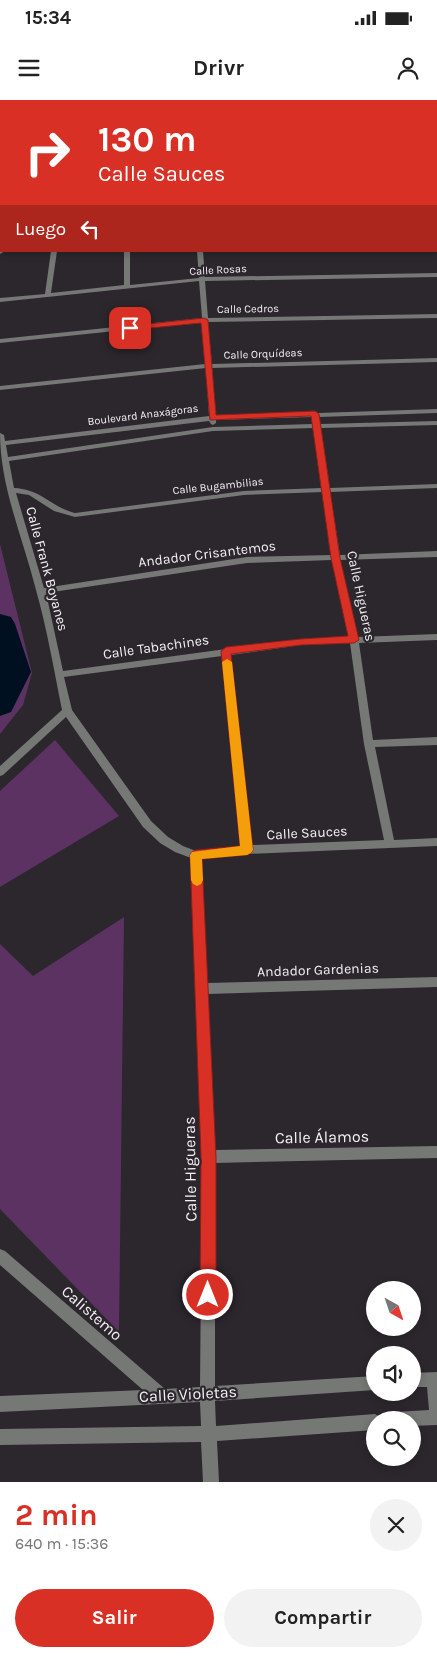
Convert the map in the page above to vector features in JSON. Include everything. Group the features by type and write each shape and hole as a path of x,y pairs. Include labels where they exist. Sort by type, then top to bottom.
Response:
{"street":[{"path":"48,295 54,252"},
{"path":"127,287 128,252"},
{"path":"200,252 204,280 204,320 213,429"},
{"name":"Calle Rosas","path":"0,300 204,280 437,275"},
{"name":"Calle Cedros","path":"0,341 204,320 437,316"},
{"name":"Calle Orquídeas","path":"0,388 207,366 437,360"},
{"name":"Boulevard Anaxágoras","path":"1,439 213,418 437,410"},
{"name":"Calle Higueras","path":"315,414 324,490 336,558 354,640 369,744 390,843"},
{"name":"Boulevard Anaxágoras","path":"6,459 213,429 437,423"},
{"name":"Calle Frank Boyanes","path":"1,439 11,490 41,591 68,711"},
{"name":"Calle Bugambilias","path":"11,490 25,490 35,493 53,509 62,514 75,515 244,493 437,486"},
{"name":"Andador Crisantemos","path":"41,591 248,560 437,554"},
{"name":"Calle Tabachines","path":"59,675 301,642 437,637"},
{"path":"226,651 247,850"},
{"path":"0,772 68,711 147,824 172,844 196,855"},
{"path":"369,744 437,741"},
{"name":"Calle Sauces","path":"196,855 247,850 437,842"},
{"name":"Calle Higueras","path":"196,855 208,1157 207,1394 211,1482"},
{"name":"Andador Gardenias","path":"201,989 437,982"},
{"name":"Calle Álamos","path":"208,1157 437,1152"},
{"name":"Calistemo","path":"0,1256 162,1396"},
{"path":"421,1380 435,1379 437,1410"},
{"name":"Calle Violetas","path":"0,1404 207,1394 366,1384"},
{"path":"421,1418 437,1417"},
{"path":"0,1437 210,1434 366,1423"}],"shaded area":[{"path":"0,544 32,673 23,705 0,734"},
{"path":"55,740 119,816 0,887 0,791"},
{"path":"124,917 119,1332 0,1209 0,944 33,976"}],"waterway":[{"path":"0,624 15,672 0,704"}],"slow traffic":[{"path":"197,880 196,855 247,850 227,662"}],"route":[{"path":"130,328 204,320 213,418 315,414 324,490 336,558 354,640 301,642 226,651 247,850 196,855 208,1157 208,1295"}]}
